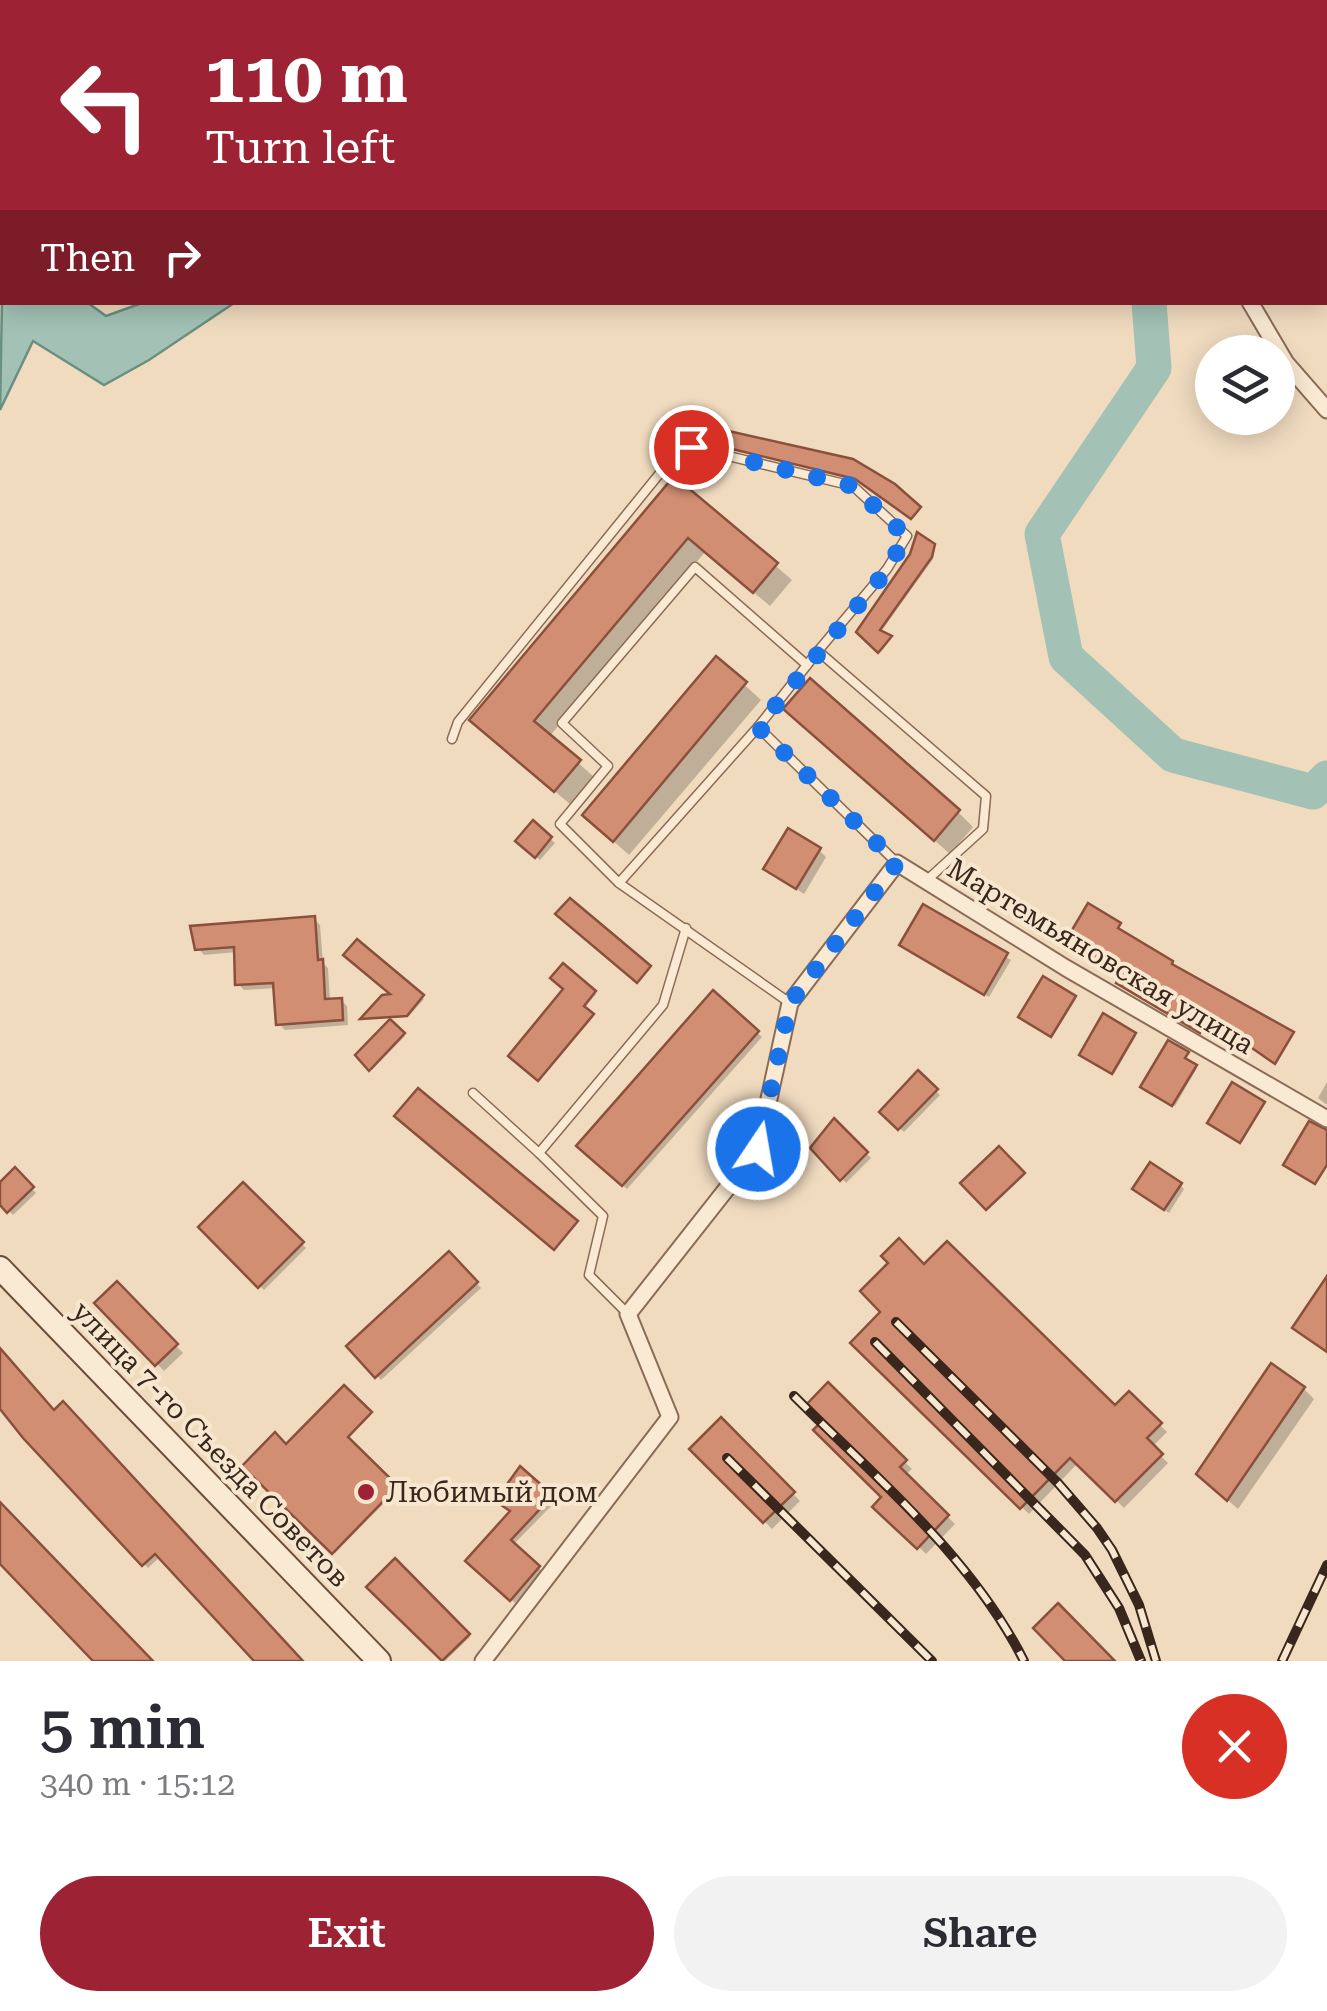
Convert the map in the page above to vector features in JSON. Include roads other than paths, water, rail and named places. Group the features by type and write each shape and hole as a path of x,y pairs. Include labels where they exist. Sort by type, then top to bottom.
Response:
{"street":[{"path":"1252,305 1286,363 1327,410"},
{"path":"483,1661 670,1418 628,1314 758,1149 790,1003 897,863"},
{"name":"Мартемьяновская улица","path":"897,863 1066,968 1327,1120"},
{"name":"улица 7-го Съезда Советов","path":"0,1268 379,1661"}],"lane":[{"path":"452,739 458,722 669,462 691,447 853,486 906,536 887,570 758,727 619,883"},
{"path":"790,1003 619,883 560,824 608,766 562,723 695,566 806,665"},
{"path":"818,651 986,796 982,829 926,880"},
{"path":"758,727 897,863"},
{"path":"539,1152 664,1006 686,928"},
{"path":"472,1093 603,1216 589,1274 628,1314"}],"waterway":[{"path":"1149,305 1154,368 1042,534 1066,657 1173,755 1313,792 1327,778"}],"railway":[{"path":"896,1322 1058,1483 1097,1528 1139,1605 1156,1661"},
{"path":"875,1342 1085,1555 1119,1608 1141,1661"},
{"path":"794,1396 950,1553 1002,1623 1024,1661"},
{"path":"727,1458 932,1661"},
{"path":"1282,1661 1327,1565"}],"place":[{"name":"Любимый дом","path":"366,1492"}]}
